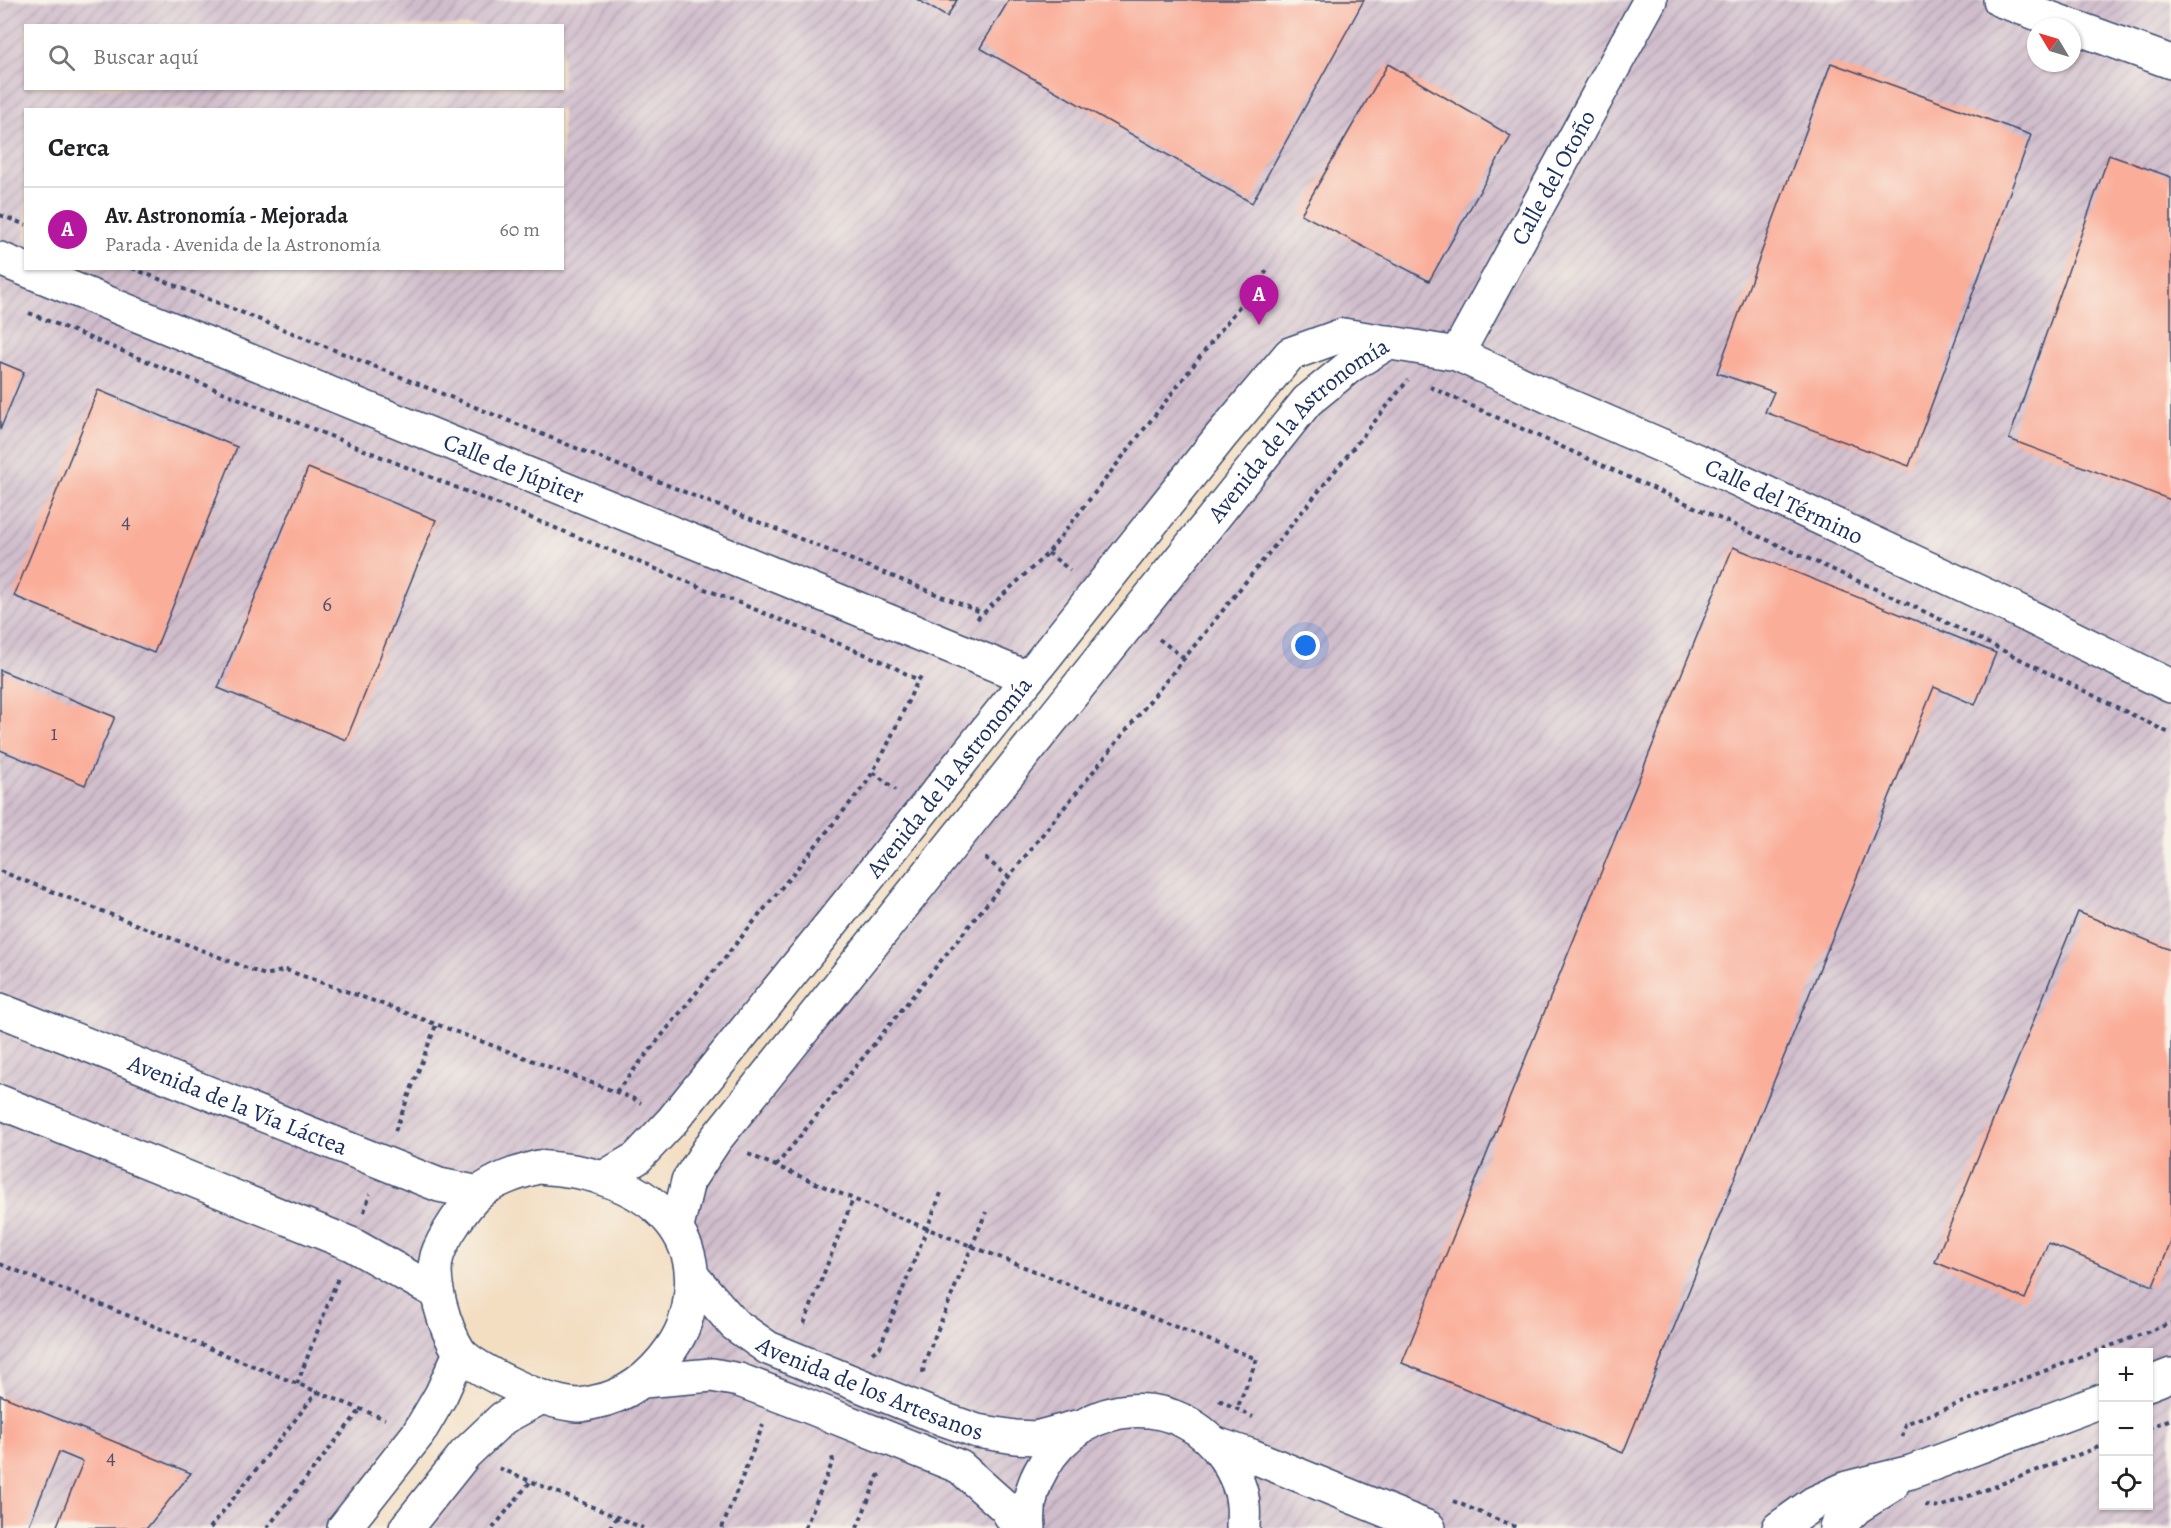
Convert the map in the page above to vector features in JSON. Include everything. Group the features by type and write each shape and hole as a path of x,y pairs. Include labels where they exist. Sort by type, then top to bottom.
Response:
{"street":[{"name":"Calle del Otoño","path":"1456,354 1650,0"},
{"path":"2000,0 2171,62"},
{"name":"Calle de Júpiter","path":"0,259 24,269"},
{"name":"Calle de Júpiter","path":"27,270 1029,678"},
{"name":"Avenida de la Astronomía","path":"603,1178 637,1158 672,1121 1029,678 1206,454 1290,354 1343,334 1389,342"},
{"name":"Calle del Término","path":"1389,342 1456,354 1701,463 1998,601 2171,686"},
{"name":"Avenida de la Astronomía","path":"677,1227 688,1181 715,1140 1307,401 1350,366 1389,342"},
{"name":"Avenida de la Vía Láctea","path":"0,1010 439,1185 479,1193"},
{"path":"0,1102 351,1244 436,1292"},
{"path":"538,1167 569,1170 603,1178 633,1191 677,1227 686,1247 693,1277 690,1302 682,1333 666,1356 643,1381 612,1399 579,1405 542,1397 487,1372 460,1353 436,1292 437,1256 457,1218 479,1193 510,1175 538,1167"},
{"name":"Avenida de los Artesanos","path":"693,1277 734,1324 768,1348 943,1419 977,1431 1015,1437 1036,1438 1077,1427"},
{"path":"344,1528 418,1434 441,1395 460,1353"},
{"name":"Avenida de los Artesanos","path":"643,1381 712,1375 739,1380 960,1467 1006,1508 1018,1528"},
{"path":"2153,1382 2171,1375"},
{"path":"406,1528 465,1454 503,1418 542,1397"},
{"path":"1779,1528 1814,1503 1905,1459 2100,1402"},
{"path":"1029,1528 1028,1515 1034,1481 1052,1451 1077,1427 1104,1414 1134,1410 1164,1413 1192,1425 1215,1444 1234,1472 1243,1504 1243,1528"},
{"path":"1215,1444 1252,1456 1429,1528"},
{"path":"1836,1528 1905,1459"}],"path":[{"path":"0,215 24,224"},
{"path":"137,270 983,613"},
{"path":"28,313 847,646 918,680"},
{"path":"776,1166 1410,378"},
{"path":"1420,383 1915,607 2171,734"},
{"path":"0,871 265,975 286,970 436,1024 632,1098 672,1121"},
{"path":"297,1384 436,1024"},
{"path":"715,1140 927,1228 1257,1359 1237,1409"},
{"path":"862,1354 874,1352 880,1347 941,1193"},
{"path":"0,1264 418,1434"},
{"path":"1905,1459 1905,1424 2171,1323"},
{"path":"210,1528 317,1392"},
{"path":"267,1528 361,1409"},
{"path":"2153,1426 2171,1419"},
{"path":"1916,1511 1926,1505 1940,1507 2099,1447"},
{"path":"805,1528 832,1461 830,1449"},
{"path":"465,1454 643,1528"},
{"path":"857,1528 878,1476 892,1469"},
{"path":"493,1528 530,1481"},
{"path":"609,1528 617,1517"}],"shaded area":[{"path":"0,0 2171,0 2171,1528 406,1528 503,1418 579,1405 683,1333 688,1181 1254,470 1388,343 1290,355 637,1158 510,1175 438,1256 460,1353 344,1528 0,1528"}],"building":[{"path":"918,0 957,0 947,17"},
{"path":"1009,0 1364,0 1252,203 980,48"},
{"path":"1831,63 2031,135 1909,466 1765,412 1774,392 1717,373"},
{"path":"1388,64 1511,136 1429,281 1301,214"},
{"path":"2109,155 2171,177 2171,500 2009,439"},
{"path":"0,362 24,372 0,430"},
{"path":"98,390 237,447 154,653 14,596"},
{"path":"308,468 436,520 346,740 218,688"},
{"path":"1733,547 1996,653 1975,705 1934,687 1623,1453 1402,1363"},
{"path":"0,670 115,717 85,785 0,750"},
{"path":"2078,912 2171,950 2171,1242 2153,1286 2048,1243 2025,1299 1935,1262"},
{"path":"0,1395 191,1473 147,1528 56,1528 83,1462 59,1452 28,1528 0,1528"}],"place":[{"name":"Av. Astronomía - Mejorada","path":"1259,325"}]}
